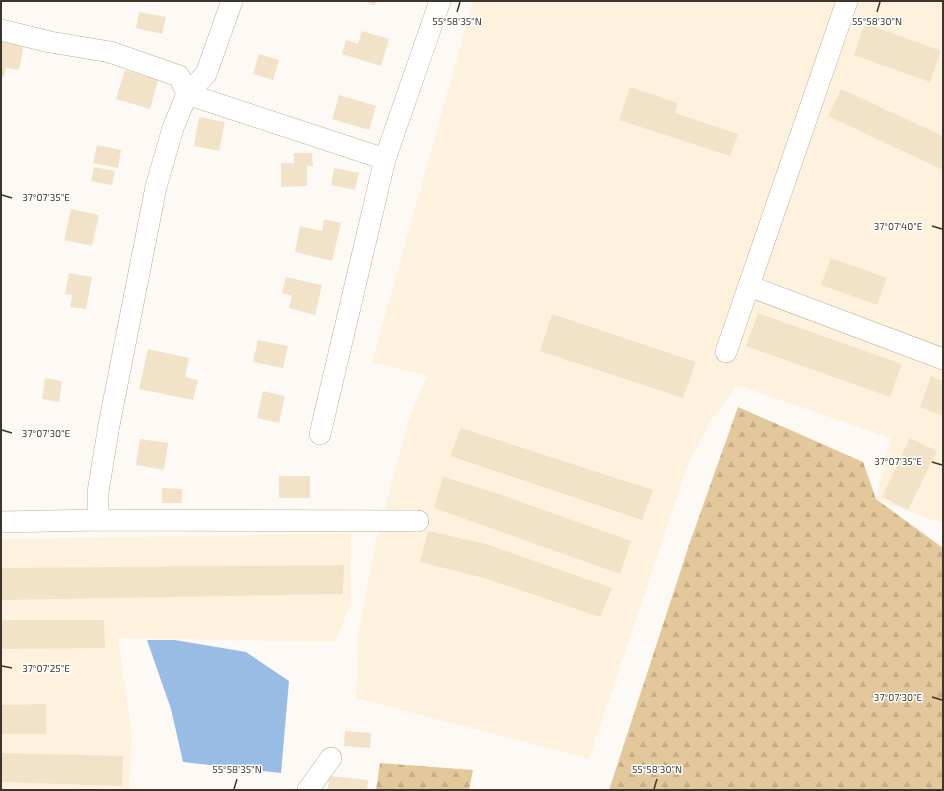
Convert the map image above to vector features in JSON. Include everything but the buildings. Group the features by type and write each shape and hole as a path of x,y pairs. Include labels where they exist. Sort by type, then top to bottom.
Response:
{"street":[{"path":"98,520 98,492 109,426 156,187 173,128 187,94 206,74 232,1"},
{"path":"320,434 385,159 440,1"},
{"path":"726,352 847,1"},
{"path":"1,30 50,42 110,52 179,76 187,94 385,159"},
{"path":"748,286 943,359"},
{"path":"1,522 98,520 418,521"},
{"path":"308,790 331,758"}],"shaded area":[{"path":"473,1 943,1 943,524 876,499 890,438 737,385 710,422 687,467 589,759 356,698 358,635 375,545 408,422 427,376 372,362"},
{"path":"351,533 351,603 335,642 118,638 132,734 129,790 1,790 1,539"}],"green space":[{"path":"738,407 863,462 876,499 943,548 943,790 609,790 689,545"},
{"path":"380,763 473,770 469,790 376,790"}],"water":[{"path":"147,640 175,640 246,652 289,681 281,773 183,762 171,709"}]}
